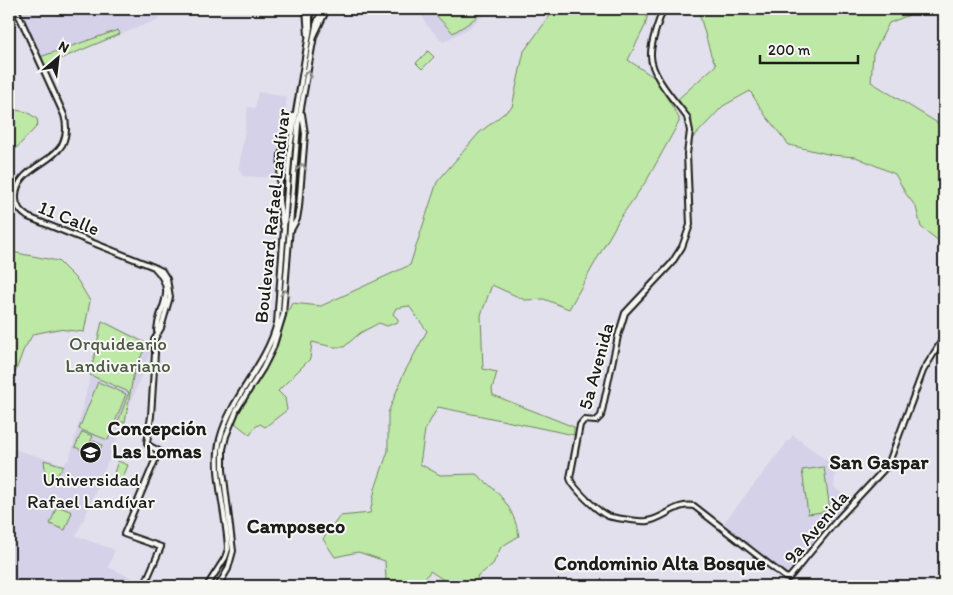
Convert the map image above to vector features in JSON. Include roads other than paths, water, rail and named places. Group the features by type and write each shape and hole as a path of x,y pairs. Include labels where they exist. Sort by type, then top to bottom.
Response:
{"street":[{"name":"11 Calle","path":"16,9 64,115 66,129 63,142 58,150 30,171 18,184 16,190 18,207 28,217 154,268 165,285 166,299 157,331"},
{"path":"306,9 308,35"},
{"name":"Boulevard Rafael Landívar","path":"206,586 221,565 228,548 218,464 220,441 235,404 261,363 273,336 278,313 290,148 310,28 310,9"},
{"name":"Boulevard Rafael Landívar","path":"218,586 229,567 232,551 222,449 237,409 263,368 279,331 284,304 298,125 302,112 317,21 322,9"},
{"path":"314,36 327,9"},
{"name":"5a Avenida","path":"646,522 604,514 571,482 570,478 580,425 584,420 598,420 601,416 618,336 625,314 676,257 690,225 687,154 690,131 687,117 656,74 652,62 651,50 664,9"},
{"path":"284,231 279,201 282,147 290,128 295,98 300,87"},
{"path":"290,232 298,215 305,134 302,112"},
{"path":"279,201 286,207 291,207 296,205 298,200"},
{"path":"144,586 161,547 124,534 160,451 147,443 151,416 155,353 154,340 157,331 161,328 170,292 167,279 162,271 154,268"},
{"name":"9a Avenida","path":"646,522 685,505 694,506 785,578 791,577 837,520 889,464 923,371 944,337"}],"place":[{"name":"Universidad Rafael Landívar","path":"91,453"}],"district":[{"name":"Concepción Las Lomas","path":"157,440"},
{"name":"San Gaspar","path":"879,462"},
{"name":"Camposeco","path":"296,526"},
{"name":"Condominio Alta Bosque","path":"660,563"}],"park label":[{"name":"Orquideario Landivariano","path":"118,354"}]}
